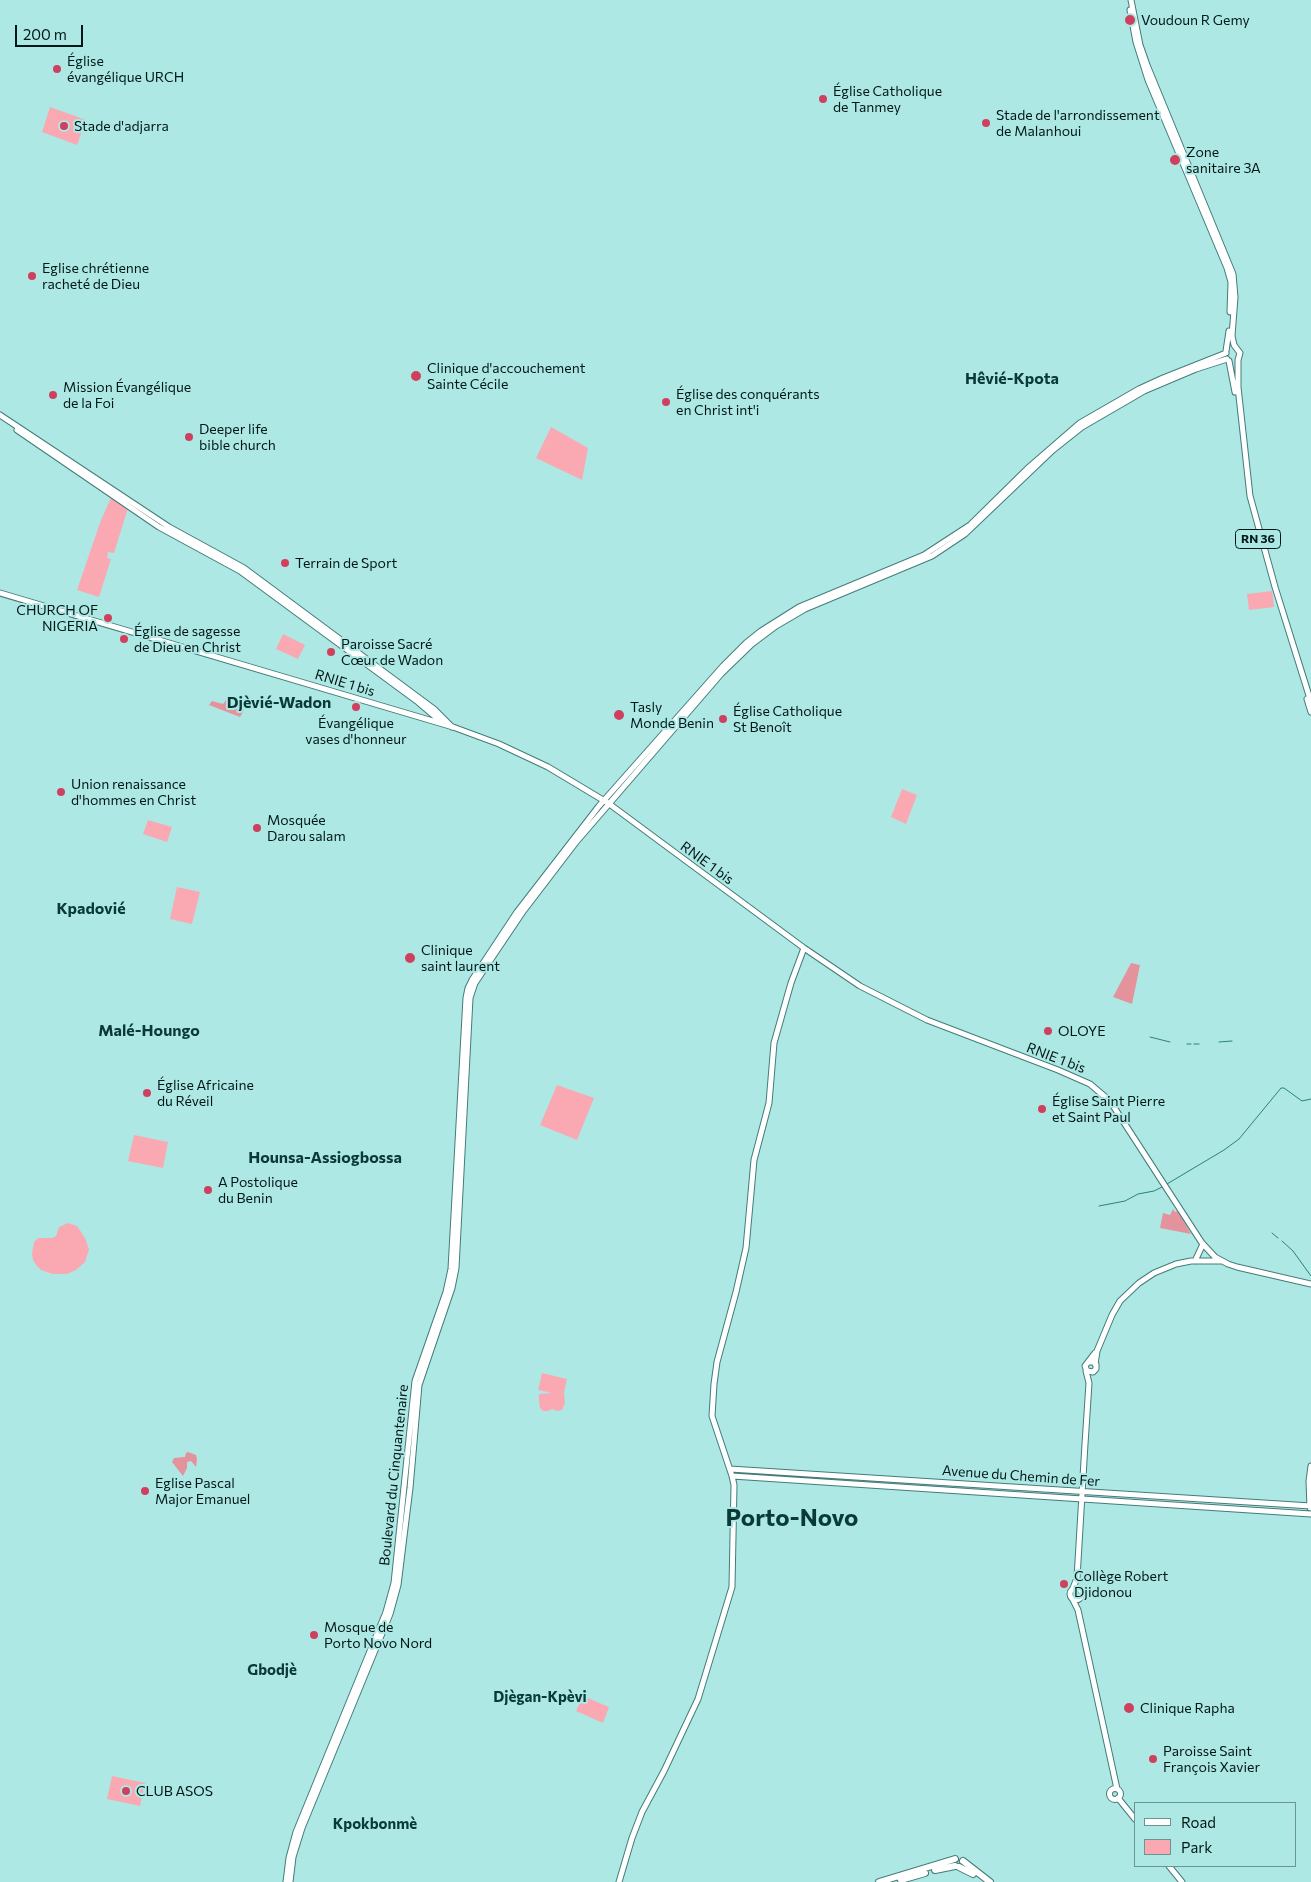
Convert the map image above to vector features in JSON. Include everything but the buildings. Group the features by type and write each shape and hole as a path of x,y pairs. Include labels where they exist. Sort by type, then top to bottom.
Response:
{"highway":[{"path":"879,1882 956,1864 962,1865 963,1861 990,1882"},
{"path":"894,1882 956,1864 985,1882"}],"main road":[{"name":"RN 36","path":"1129,0 1140,45 1147,64 1233,274 1235,297 1232,336 1235,348 1240,353 1238,360 1239,396 1251,502 1275,588 1311,702"},
{"name":"RN 36","path":"1129,0 1136,42 1148,80 1230,277 1232,291 1227,356 1236,397 1251,513 1311,712"},
{"path":"606,802 721,674 763,636 805,610 932,556 965,534 1053,450 1082,427 1144,391 1227,356 1230,348 1235,348"},
{"path":"1227,356 1233,362 1238,360"},
{"path":"0,415 169,527 244,568 434,709 453,727"},
{"path":"0,419 158,527 240,571 418,702 444,725"},
{"name":"RNIE 1 bis","path":"0,593 453,727 523,754 559,773 606,802 804,948 855,983 903,1009 944,1027 1084,1080 1096,1088 1110,1101 1119,1114 1203,1244 1222,1261 1237,1267 1311,1284"},
{"name":"Boulevard du Cinquantenaire","path":"286,1882 289,1858 296,1832 386,1612 394,1583 415,1381 446,1292 451,1269 468,988 517,912 606,802"},
{"name":"Boulevard du Cinquantenaire","path":"290,1882 296,1848 302,1828 390,1614 398,1585 410,1488 419,1385 452,1288 456,1268 472,989 522,913 606,802"},
{"path":"619,1882 642,1812 664,1771 698,1698 731,1591 735,1507 732,1476 712,1416 714,1384 717,1362 730,1319 746,1248 754,1160 770,1099 774,1043 789,988 804,948"},
{"path":"1195,1261 1203,1244"},
{"path":"1089,1383 1096,1368 1097,1351 1107,1325 1118,1303 1133,1288 1166,1267 1195,1261 1222,1261"},
{"path":"1097,1351 1085,1366 1089,1383 1076,1588 1070,1595 1078,1610 1117,1789 1120,1794 1118,1798"},
{"path":"1089,1362 1095,1364"},
{"path":"1086,1371 1090,1373 1094,1371"},
{"path":"1311,1466 1309,1481 1311,1515"},
{"name":"Avenue du Chemin de Fer","path":"730,1469 1311,1506"},
{"name":"Avenue du Chemin de Fer","path":"732,1476 1311,1515"},
{"path":"1076,1588 1082,1592 1078,1610"},
{"path":"1073,1600 1080,1598"},
{"path":"1117,1789 1112,1789 1109,1794 1113,1799 1118,1798"},
{"path":"1118,1798 1134,1819"},
{"path":"1170,1867 1182,1882"}],"green space":[{"path":"50,107 86,120 77,145 42,132"},
{"path":"551,427 588,448 582,480 536,458"},
{"path":"111,498 128,508 114,553 108,552 107,558 111,559 99,597 77,590 101,520"},
{"path":"1272,591 1274,607 1249,610 1247,594"},
{"path":"283,634 305,645 298,659 276,649"},
{"path":"902,789 917,795 906,824 891,817"},
{"path":"148,820 172,827 167,842 143,834"},
{"path":"177,887 200,892 192,924 170,919"},
{"path":"557,1085 594,1098 577,1140 540,1125"},
{"path":"134,1135 168,1142 163,1168 128,1161"},
{"path":"68,1223 77,1226 85,1238 89,1249 85,1262 76,1270 67,1274 53,1274 41,1270 33,1260 34,1242 38,1238 52,1238 56,1236 59,1227"},
{"path":"542,1373 567,1379 564,1393 565,1403 562,1410 552,1409 543,1411 540,1408 539,1394 552,1393 538,1390"},
{"path":"583,1696 609,1707 603,1723 576,1711"},
{"name":"CLUB ASOS","path":"112,1776 145,1783 140,1806 107,1799"}],"shaded area":[{"path":"226,700 244,710 240,717 209,705 212,701 223,704"},
{"path":"1131,963 1140,965 1132,1004 1113,997"},
{"path":"1173,1209 1175,1212 1178,1211 1191,1234 1160,1228 1163,1213 1170,1215"},
{"path":"188,1452 196,1455 196,1467 191,1461 187,1462 187,1468 183,1476 172,1462 174,1458 185,1457"}],"waterway":[{"path":"1150,1037 1170,1042"},
{"path":"1219,1042 1232,1041"},
{"path":"1194,1044 1199,1044"},
{"path":"1167,1184 1239,1139 1281,1088 1284,1088 1302,1101 1311,1099"},
{"path":"1099,1206 1125,1201 1138,1194 1154,1191 1162,1187"},
{"path":"1272,1233 1278,1238"},
{"path":"1282,1241 1293,1251 1311,1276"}],"place":[{"name":"Voudoun R Gemy","path":"1130,20"},
{"name":"Église évangélique URCH","path":"57,69"},
{"name":"Église Catholique de Tanmey","path":"823,99"},
{"name":"Stade de l'arrondissement de Malanhoui","path":"986,123"},
{"name":"Stade d'adjarra","path":"64,126"},
{"name":"Zone sanitaire 3A","path":"1175,160"},
{"name":"Eglise chrétienne racheté de Dieu","path":"32,276"},
{"name":"Clinique d'accouchement Sainte Cécile","path":"416,376"},
{"name":"Mission Évangélique de la Foi","path":"53,395"},
{"name":"Église des conquérants en Christ int'i","path":"666,402"},
{"name":"Deeper life bible church","path":"189,437"},
{"name":"Terrain de Sport","path":"285,563"},
{"name":"CHURCH OF NIGERIA","path":"108,618"},
{"name":"Église de sagesse de Dieu en Christ","path":"124,639"},
{"name":"Paroisse Sacré Cœur de Wadon","path":"331,652"},
{"name":"Évangélique vases d'honneur","path":"356,707"},
{"name":"Tasly Monde Benin","path":"619,715"},
{"name":"Église Catholique St Benoît","path":"723,719"},
{"name":"Union renaissance d'hommes en Christ","path":"61,792"},
{"name":"Mosquée Darou salam","path":"257,828"},
{"name":"Clinique saint laurent","path":"410,958"},
{"name":"OLOYE","path":"1048,1031"},
{"name":"Église Africaine du Réveil","path":"147,1093"},
{"name":"Église Saint Pierre et Saint Paul","path":"1042,1109"},
{"name":"A Postolique du Benin","path":"208,1190"},
{"name":"Eglise Pascal Major Emanuel","path":"145,1491"},
{"name":"Collège Robert Djidonou","path":"1064,1584"},
{"name":"Mosque de Porto Novo Nord","path":"314,1635"},
{"name":"Clinique Rapha","path":"1129,1708"},
{"name":"Paroisse Saint François Xavier","path":"1153,1759"},
{"name":"CLUB ASOS","path":"126,1791"}],"district":[{"name":"Hêvié-Kpota","path":"1012,379"},
{"name":"Djèvié-Wadon","path":"279,703"},
{"name":"Kpadovié","path":"91,909"},
{"name":"Malé-Houngo","path":"149,1031"},
{"name":"Hounsa-Assiogbossa","path":"325,1158"},
{"name":"Porto-Novo","path":"792,1518"},
{"name":"Gbodjè","path":"272,1670"},
{"name":"Djègan-Kpèvi","path":"540,1697"},
{"name":"Kpokbonmè","path":"375,1824"}]}
